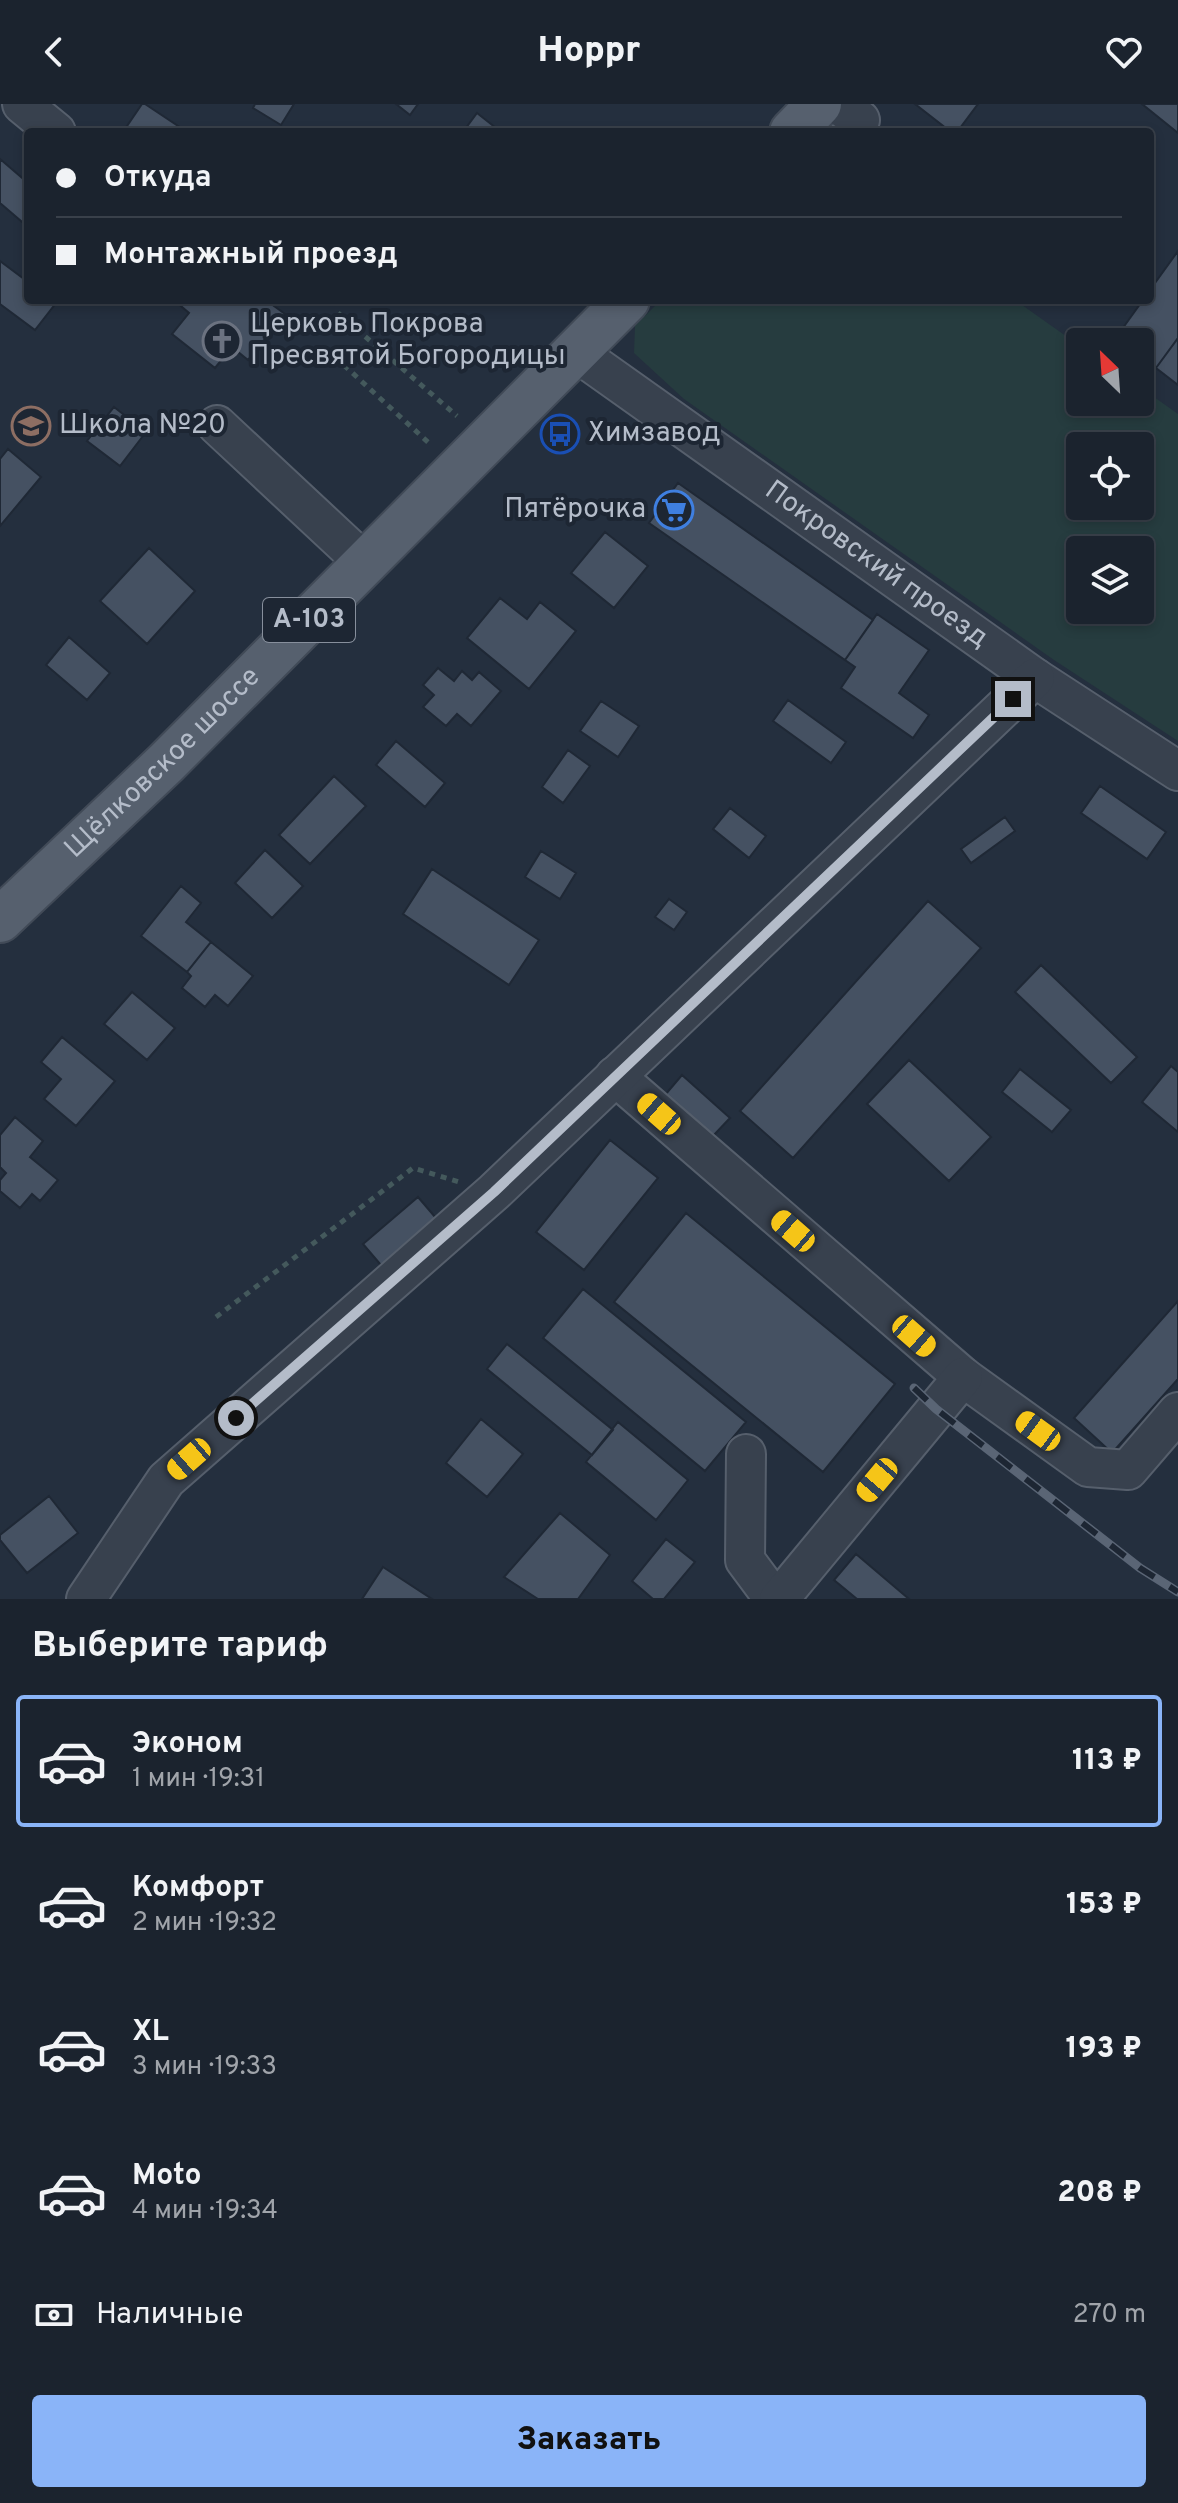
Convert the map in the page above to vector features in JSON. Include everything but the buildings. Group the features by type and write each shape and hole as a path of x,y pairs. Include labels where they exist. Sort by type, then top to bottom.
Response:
{"main road":[{"path":"796,128 819,104"},
{"name":"Щёлковское шоссе","path":"0,920 166,763 623,304"}],"street":[{"path":"22,104 51,128"},
{"name":"Покровский проезд","path":"576,352 1035,678 1178,771"},
{"path":"217,425 366,564"},
{"path":"86,1599 166,1480 494,1192 1035,678"},
{"path":"615,1076 963,1377 1088,1467 1128,1470 1178,1412"},
{"path":"746,1454 745,1560 776,1599 963,1377"}],"path":[{"path":"338,313 457,416"},
{"path":"335,357 430,444"},
{"path":"216,1317 413,1168 494,1192"}],"green space":[{"path":"657,304 1021,304 1066,336 1066,416 1154,416 1154,397 1178,414 1178,741 1054,660 684,399 634,353 635,326"}],"railway":[{"path":"914,1388 936,1409 1140,1568 1178,1592"}],"place":[{"name":"Церковь Покрова Пресвятой Богородицы","path":"222,341"},
{"name":"Школа №20","path":"31,426"},
{"name":"Химзавод","path":"560,434"},
{"name":"Пятёрочка","path":"674,510"}],"route":[{"path":"236,1418 494,1192 1013,699"}]}
